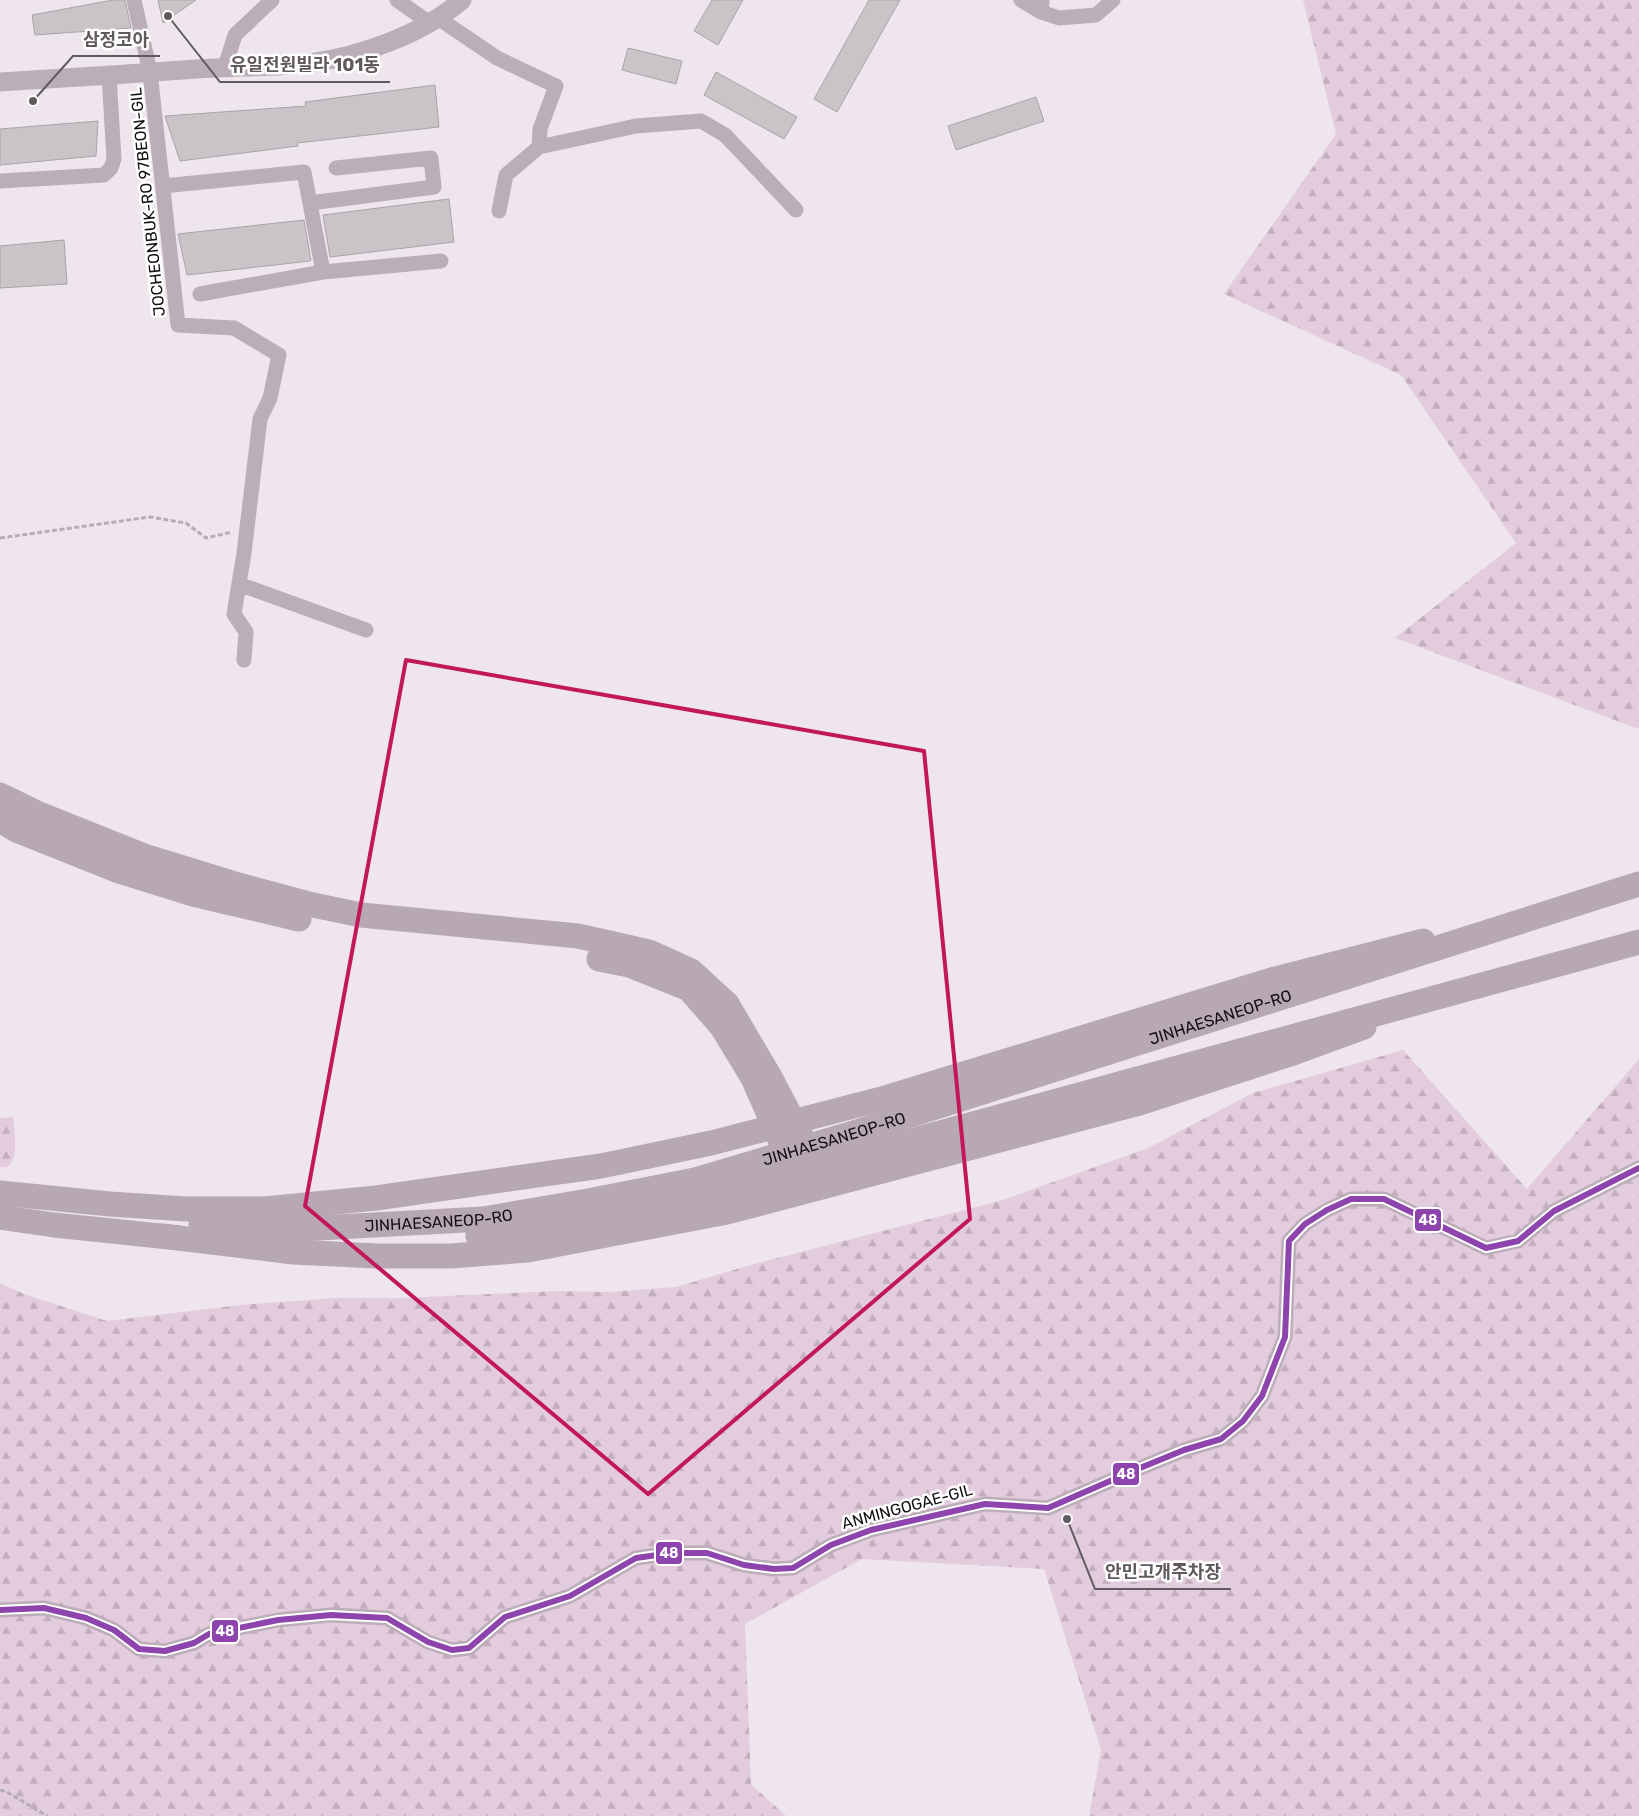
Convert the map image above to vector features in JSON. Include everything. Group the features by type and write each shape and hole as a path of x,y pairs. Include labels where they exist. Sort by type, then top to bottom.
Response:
{"highway":[{"path":"0,795 37,813 147,857 312,905 361,915 578,936 649,952 691,971 727,1004 784,1125 792,1165 804,1180 817,1187"},
{"path":"0,820 16,830 116,870 193,894 316,922 385,933 557,950 629,965 689,989 762,1078 789,1097 808,1106 842,1109"},
{"name":"JINHAESANEOP-RO","path":"0,1217 54,1225 162,1236 285,1246 450,1238 586,1222 695,1189 857,1132 1639,884"},
{"path":"0,1193 110,1204 186,1209 265,1209 396,1195 601,1166 711,1143 784,1125 901,1093 1275,979 1584,901"},
{"name":"JINHAESANEOP-RO","path":"695,1189 783,1176 1639,942"},
{"path":"450,1238 528,1250 726,1212 1145,1101 1293,1053 1463,990"},
{"path":"711,1143 740,1123 753,1107 762,1078"},
{"name":"JINHAESANEOP-RO","path":"0,1200 57,1209 184,1224 283,1230 388,1241"}],"street":[{"name":"JOCHEONBUK-RO 97BEON-GIL","path":"134,0 150,72 178,325 234,328 279,354 270,398 260,419 247,528 234,614 246,632 244,660"},
{"path":"225,67 235,35 272,0"},
{"path":"397,0 497,58 556,86 540,129 539,147"},
{"path":"0,82 225,67 285,65 320,61 349,55 390,41 435,21 462,0"},
{"path":"1021,0 1042,6 1059,18 1096,15 1113,0"},
{"path":"0,181 104,175 112,168 114,159 109,75"},
{"path":"500,211 506,174 539,147 636,126 701,121 725,135 796,210"},
{"path":"310,203 434,187 431,158 336,168"},
{"path":"163,186 304,172 323,272"},
{"path":"200,294 323,272 441,261"},
{"path":"239,584 366,630"},
{"name":"ANMINGOGAE-GIL","path":"0,1610 44,1608 86,1618 114,1630 139,1649 165,1651 194,1643 209,1634 278,1620 331,1615 387,1618 428,1642 452,1650 469,1648 505,1617 570,1596 636,1558 672,1553 707,1553 744,1565 774,1569 793,1568 832,1545 852,1536 881,1527 985,1504 1048,1508 1184,1450 1221,1439 1243,1421 1262,1396 1285,1337 1289,1240 1305,1224 1327,1210 1351,1199 1384,1199 1486,1248 1518,1241 1554,1211 1639,1168"}],"path":[{"path":"0,538 150,517 186,523 206,538 247,528"},
{"path":"0,1790 7,1792 47,1816"}],"highlighted area":[{"path":"406,660 924,751 970,1219 648,1494 305,1206"}],"green space":[{"path":"1303,0 1639,0 1639,728 1395,638 1516,543 1401,375 1224,294 1336,134"},
{"path":"1403,1050 1527,1189 1639,1059 1639,1816 1089,1816 1101,1750 1044,1569 862,1559 745,1624 751,1784 786,1816 0,1816 0,1283 24,1294 107,1321 240,1305 337,1298 404,1298 555,1291 608,1292 676,1287 754,1264 1003,1200 1148,1148 1253,1093"},
{"path":"13,1117 14,1156 7,1167 0,1167 0,1118"}],"building":[{"path":"113,0 125,0 131,28 35,35 32,15"},
{"path":"158,0 196,0 163,23"},
{"path":"712,0 743,0 718,45 694,31"},
{"path":"869,0 900,0 837,112 814,99"},
{"path":"628,48 682,61 676,84 622,70"},
{"path":"716,72 797,117 784,139 704,95"},
{"path":"435,85 439,127 297,143 298,146 180,161 165,116 306,106 305,102"},
{"path":"1036,97 1044,121 956,150 948,126"},
{"path":"98,121 96,156 0,165 0,129"},
{"path":"449,199 454,242 330,257 323,215"},
{"path":"304,220 310,261 187,275 178,234"},
{"path":"64,240 67,284 0,288 0,246"}],"transit line":[{"name":"48","path":"0,1610 44,1608 86,1618 114,1630 139,1649 165,1651 194,1643 209,1634 278,1620 331,1615 387,1618 428,1642 452,1650 469,1648 505,1617 570,1596 636,1558 672,1553 707,1553 744,1565 774,1569 793,1568 831,1545 871,1530 985,1504 1048,1508 1184,1450 1221,1439 1243,1421 1262,1396 1285,1337 1289,1241 1305,1224 1327,1210 1351,1199 1384,1199 1486,1248 1518,1241 1554,1211 1639,1168"}],"place":[{"name":"유일전원빌라 101동","path":"168,16"},
{"name":"삼정코아","path":"33,101"},
{"name":"안민고개주차장","path":"1067,1519"}]}
